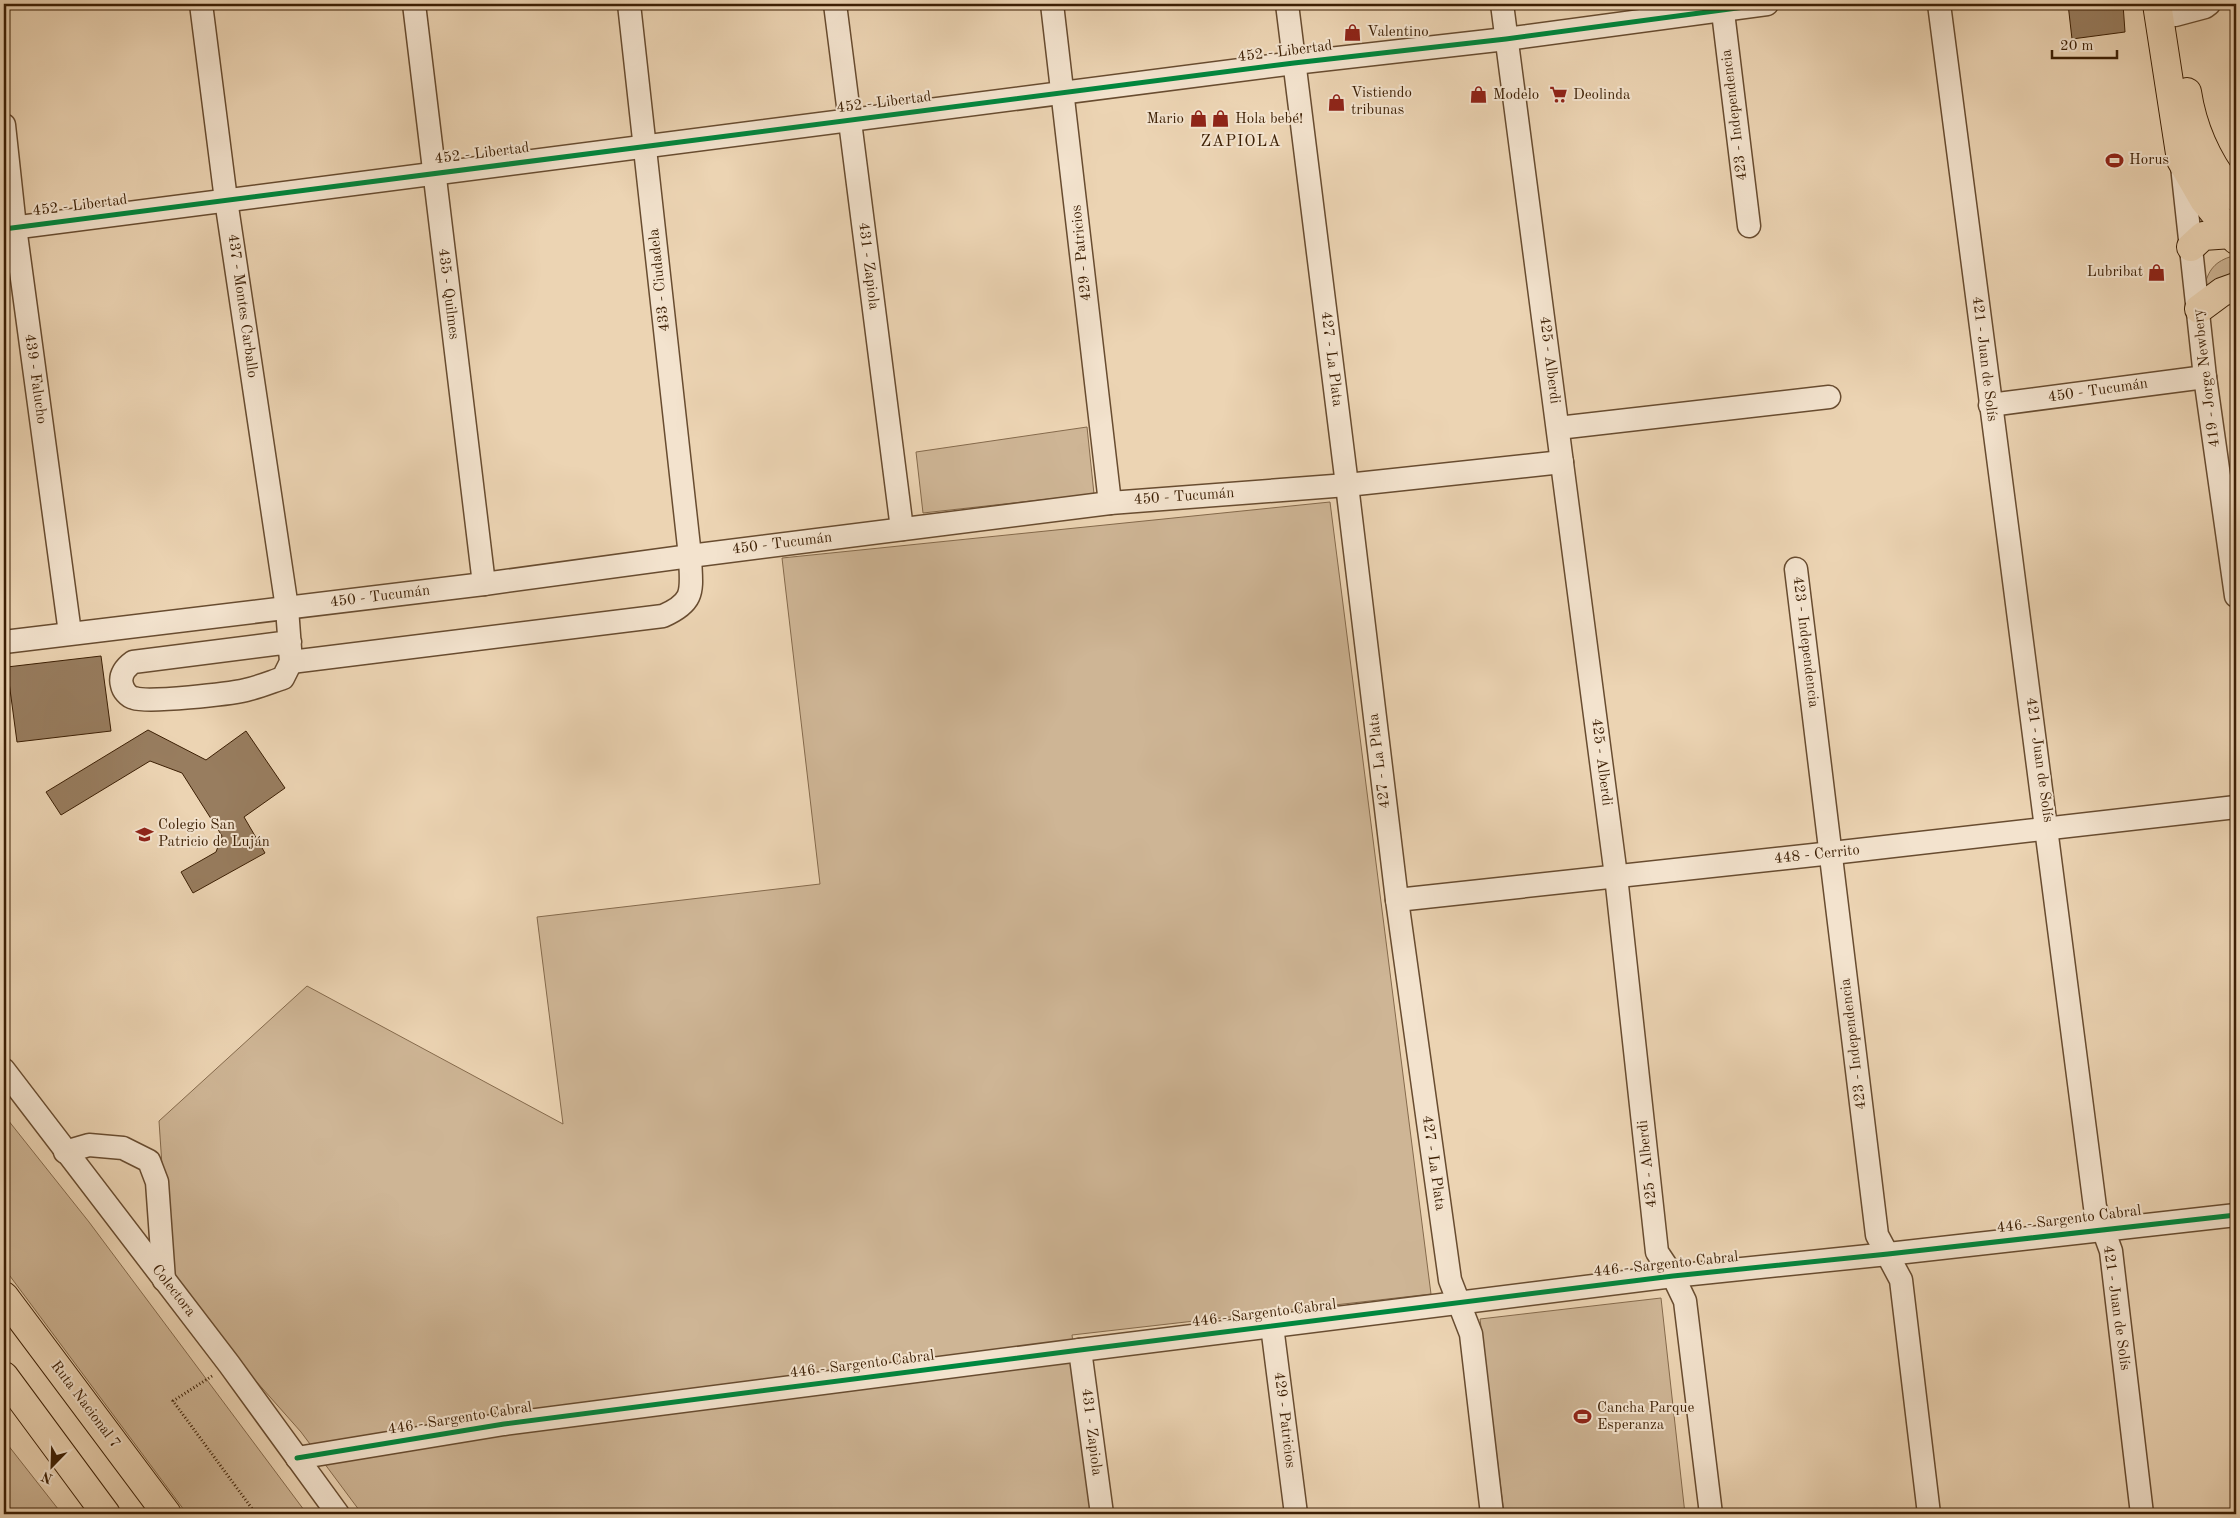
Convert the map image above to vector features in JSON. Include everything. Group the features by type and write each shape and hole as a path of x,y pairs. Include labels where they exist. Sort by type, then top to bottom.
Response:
{"main road":[{"path":"2169,8 2190,114 2192,156 2204,200 2234,237"},
{"path":"2192,156 2236,197"},
{"path":"2191,247 2203,236 2234,237"},
{"path":"2199,309 2222,292 2236,287"},
{"name":"Ruta Nacional 7","path":"4,1296 167,1514"},
{"path":"4,1376 106,1514"}],"street":[{"name":"437 - Montes Carballo","path":"201,4 226,200 287,608 290,652"},
{"name":"435 - Quilmes","path":"414,4 484,584"},
{"name":"433 - Ciudadela","path":"290,652 283,678 246,690 150,700 133,698 125,692 121,684 125,668 133,662 290,652 663,616 680,609 691,593 690,556 629,4"},
{"name":"431 - Zapiola","path":"835,4 902,529"},
{"name":"429 - Patricios","path":"1052,4 1064,92 1110,503"},
{"name":"427 - La Plata","path":"1287,4 1397,900 1450,1280 1457,1303 1471,1334 1492,1514"},
{"name":"425 - Alberdi","path":"1502,4 1616,876 1657,1252 1673,1276 1685,1301 1711,1514"},
{"name":"452 - Libertad","path":"9,228 1064,92 1506,39 1722,7 1767,4"},
{"name":"421 - Juan de Solís","path":"1939,4 1990,406 2048,828 2094,1207 2111,1251 2142,1514"},
{"path":"2169,8 2207,5"},
{"name":"423 - Independencia","path":"1722,7 1749,226"},
{"name":"439 - Falucho","path":"4,125 9,228 70,634"},
{"name":"419 - Jorge Newbery","path":"2192,156 2191,247 2205,377 2236,596"},
{"name":"450 - Tucumán","path":"1990,406 2205,377"},
{"path":"1558,428 1829,397"},
{"name":"450 - Tucumán","path":"4,642 484,584 1110,503 1347,485 1562,462"},
{"name":"423 - Independencia","path":"1796,569 1877,1235 1901,1280 1929,1514"},
{"name":"448 - Cerrito","path":"1397,900 2236,807"},
{"name":"Colectora","path":"4,1070 229,1364 338,1514"},
{"path":"65,1152 89,1144 123,1148 149,1161 157,1182 164,1280"},
{"name":"446 - Sargento Cabral","path":"297,1458 504,1424 1080,1350 1673,1276 2236,1215"},
{"name":"429 - Patricios","path":"1272,1326 1296,1514"},
{"name":"431 - Zapiola","path":"1080,1350 1102,1514"}],"path":[{"path":"229,1364 173,1401 256,1514"}],"shaded area":[{"path":"2236,256 2236,277 2204,288 2213,267"},
{"path":"1087,427 1094,494 923,513 916,452"},
{"path":"1330,502 1431,1294 1072,1335 1095,1514 362,1514 301,1432 170,1284 159,1121 307,986 563,1124 537,917 820,884 782,558"},
{"path":"4,1115 89,1222 307,1514 187,1514 4,1268"},
{"name":"Cancha Parque Esperanza","path":"1661,1298 1685,1514 1504,1514 1480,1319"},
{"path":"4,1440 62,1514 4,1514"}],"building":[{"path":"2068,4 2123,4 2125,32 2072,39"},
{"path":"101,656 111,731 17,742 7,667"},
{"path":"148,730 206,760 246,731 285,788 244,817 265,853 193,893 181,872 216,852 222,836 182,773 150,761 61,815 46,792"}],"cycle path":[{"path":"4,229 1294,63 1506,39 1767,4"},
{"path":"297,1458 504,1424 1080,1350 1673,1276 2236,1215"}],"place":[{"name":"Valentino","path":"1353,32"},
{"name":"Modelo","path":"1479,95"},
{"name":"Deolinda","path":"1559,95"},
{"name":"Vistiendo tribunas","path":"1337,102"},
{"name":"Mario","path":"1198,119"},
{"name":"Hola bebé!","path":"1221,119"},
{"name":"Horus","path":"2115,160"},
{"name":"Lubribat","path":"2157,272"},
{"name":"Colegio San Patricio de Luján","path":"144,834"},
{"name":"Cancha Parque Esperanza","path":"1583,1417"}],"district":[{"name":"ZAPIOLA","path":"1241,142"}]}
